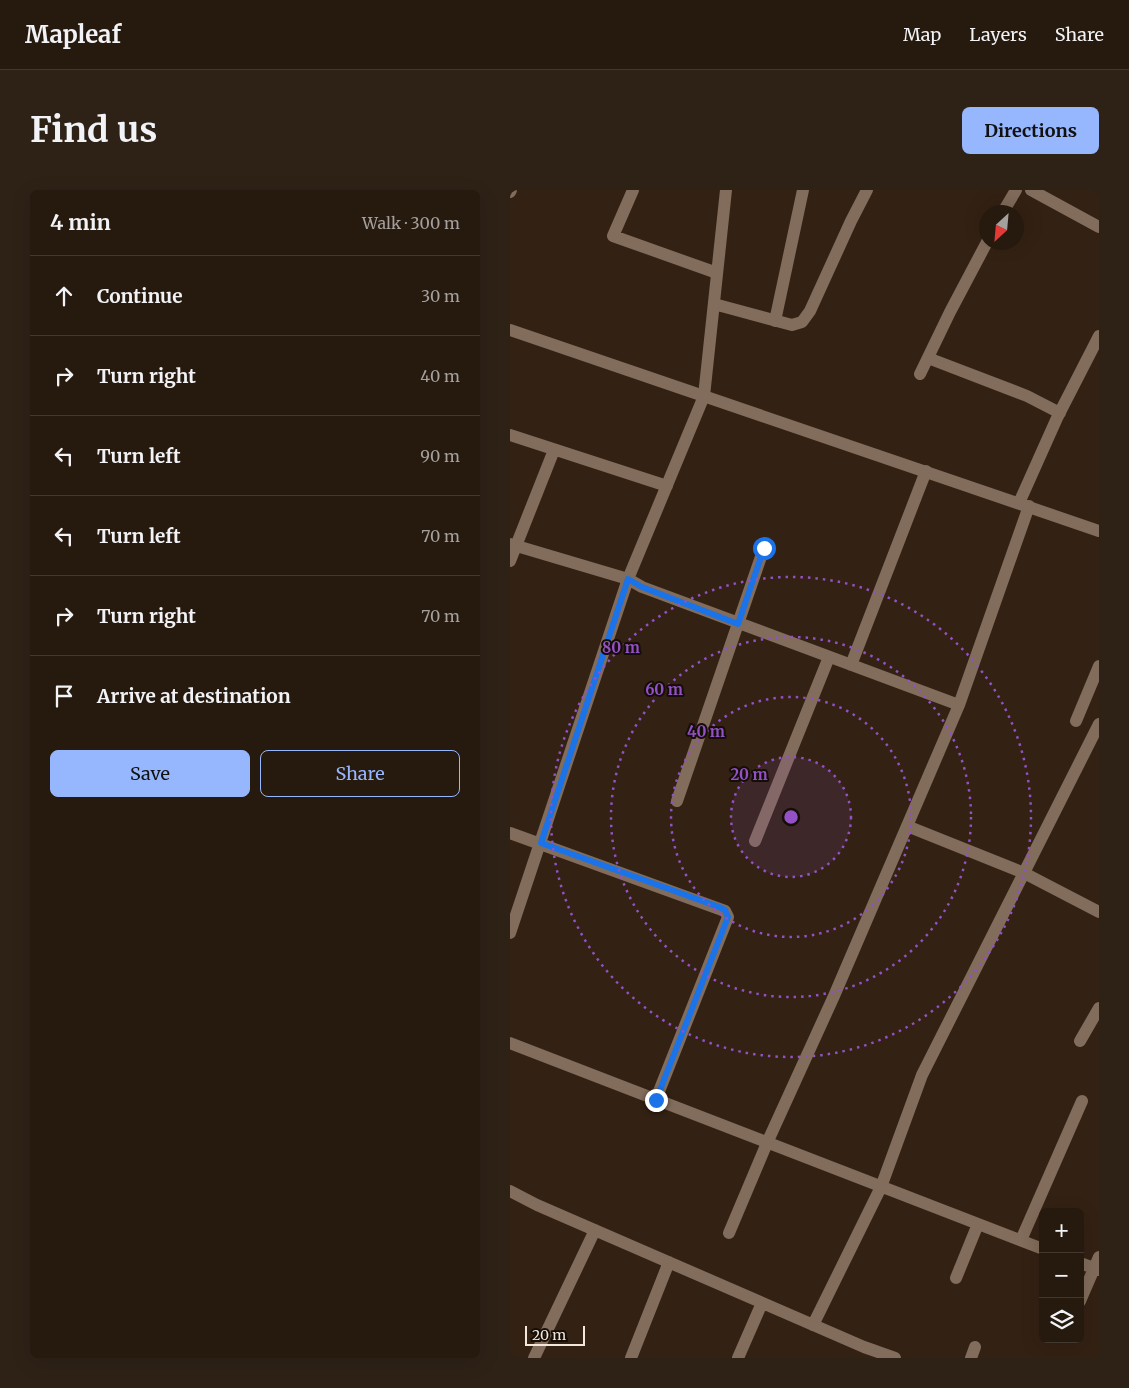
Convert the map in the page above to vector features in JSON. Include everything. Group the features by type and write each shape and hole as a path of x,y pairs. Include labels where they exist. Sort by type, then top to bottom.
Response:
{"street":[{"path":"633,190 614,236 717,273"},
{"path":"510,933 628,579 704,396 726,190"},
{"path":"776,321 803,190"},
{"path":"714,304 792,325 802,322 810,311 851,221 868,190"},
{"path":"1008,205 1016,190"},
{"path":"1031,190 1099,227"},
{"path":"920,374 983,250"},
{"path":"510,330 1099,531"},
{"path":"729,1233 767,1143 834,996 959,705 1024,504 1060,413 1099,336"},
{"path":"928,358 1027,396 1060,413"},
{"path":"510,435 667,486"},
{"path":"510,561 513,545 554,450"},
{"path":"851,665 926,471"},
{"path":"513,545 628,579 642,587 738,624 959,705"},
{"path":"677,801 764,548"},
{"path":"755,841 829,657"},
{"path":"1076,721 1099,666"},
{"path":"813,1325 881,1187 922,1075 1099,724"},
{"path":"907,826 1024,873 1099,912"},
{"path":"510,833 725,910 728,917 656,1100"},
{"path":"1080,1041 1099,1008"},
{"path":"510,1043 1039,1247"},
{"path":"1021,1240 1082,1101"},
{"path":"510,1191 536,1205 813,1325 861,1352 895,1358"},
{"path":"956,1278 978,1224"},
{"path":"534,1358 595,1230"},
{"path":"631,1358 668,1262"},
{"path":"1081,1298 1097,1265 1084,1263"},
{"path":"738,1358 762,1303"}],"route":[{"path":"656,1100 711,964 728,917 725,910 541,843 628,579 642,587 738,624 764,548"}]}
